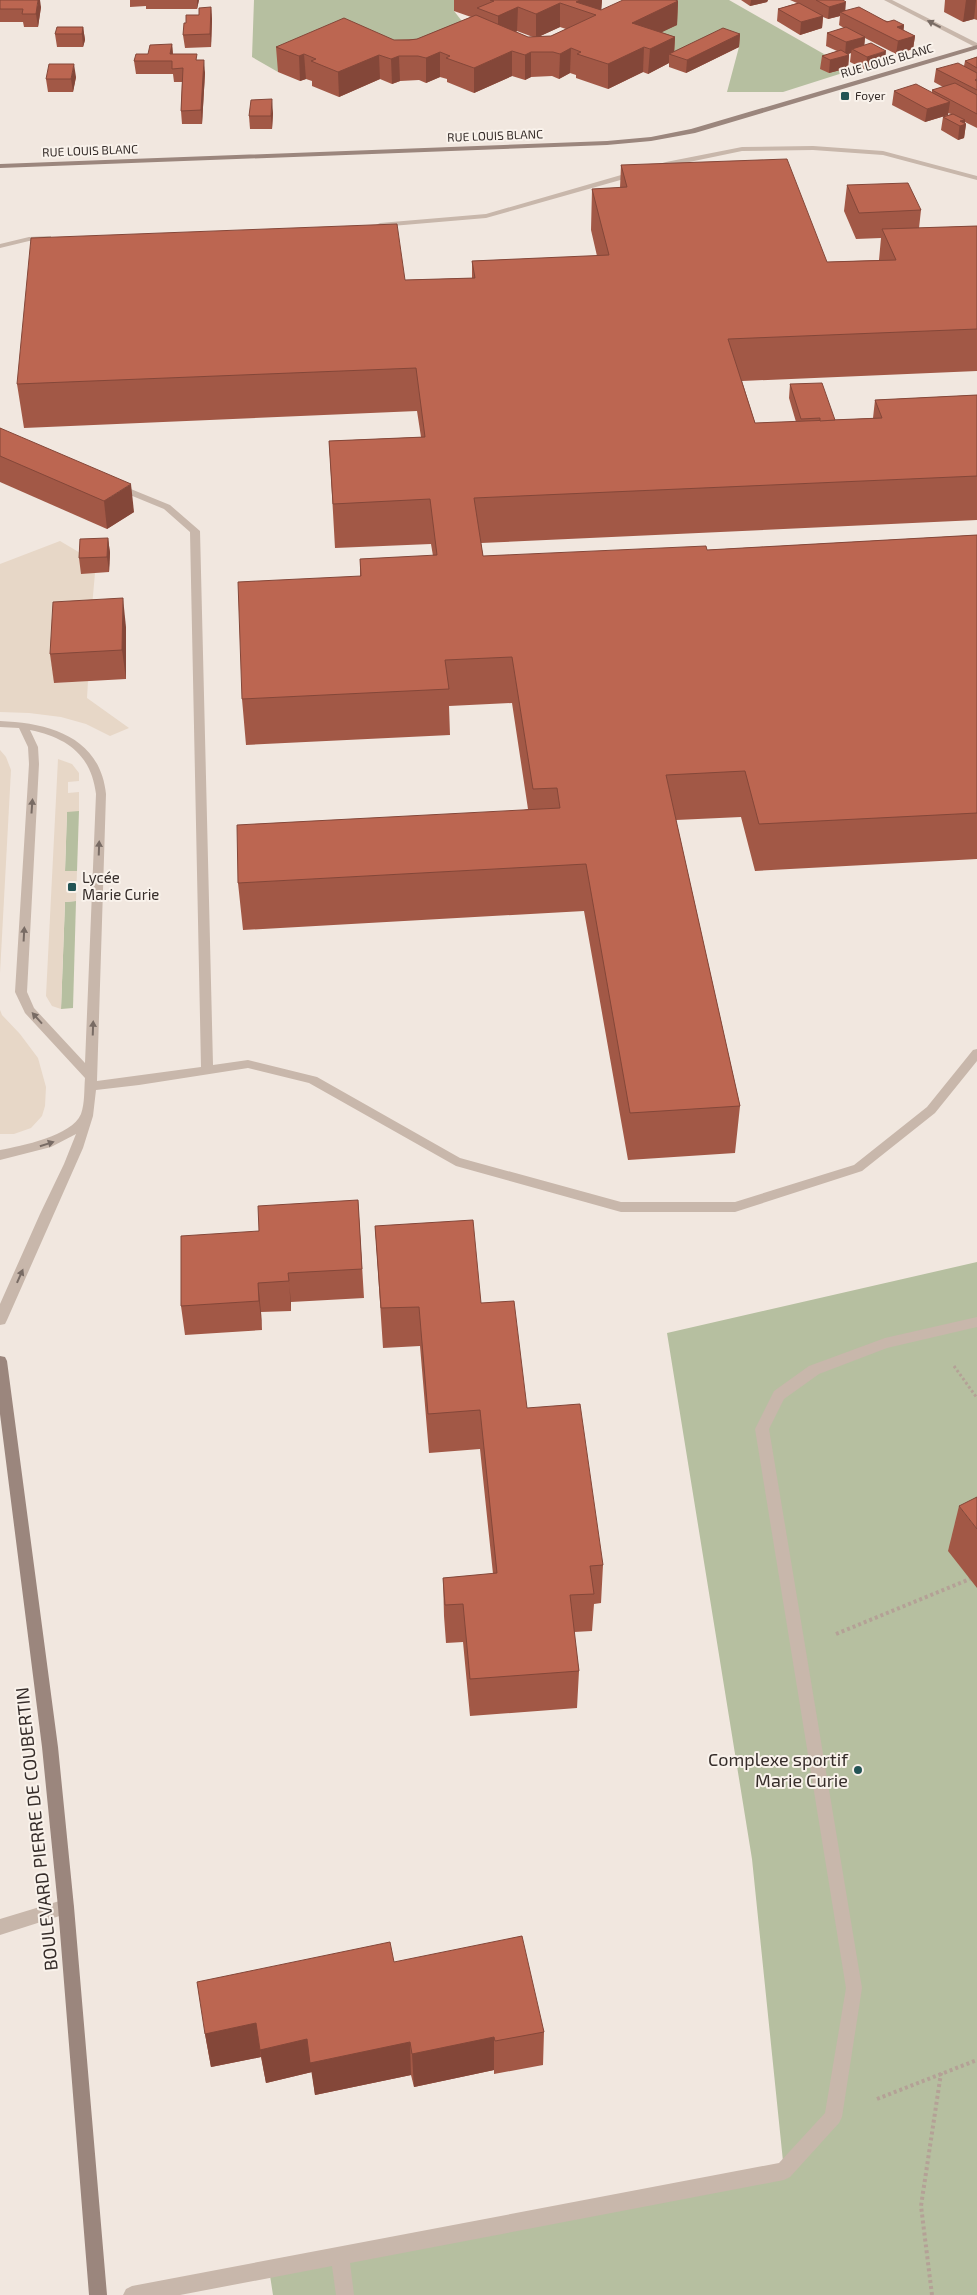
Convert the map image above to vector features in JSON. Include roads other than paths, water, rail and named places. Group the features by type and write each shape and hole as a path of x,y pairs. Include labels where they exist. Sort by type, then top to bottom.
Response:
{"street":[{"path":"887,0 977,46"},
{"name":"RUE LOUIS BLANC","path":"0,166 607,143 651,139 705,127 977,46"},
{"path":"367,226 416,224 486,216 670,164 742,149 813,148 883,153 977,178"},
{"path":"0,246 29,239 59,238"},
{"path":"106,482 168,507 195,531 207,1070"},
{"path":"0,724 23,725 46,730 76,745 91,761 99,779 102,794 91,1081 88,1115 75,1156 46,1214 0,1320"},
{"path":"23,725 33,747 34,764 21,992 29,1010 91,1081 138,1082 248,1064 313,1080 456,1161 621,1207 735,1207 858,1168 931,1110 977,1053"},
{"path":"0,1155 53,1142 74,1131 88,1115"},
{"path":"132,2295 784,2171 833,2117 854,1988 762,1429 779,1395 814,1370 886,1343 977,1322"},
{"name":"BOULEVARD PIERRE DE COUBERTIN","path":"0,1361 50,1747 66,1907 98,2295"},
{"path":"0,1927 66,1907"},
{"path":"340,2255 345,2295"}],"place":[{"name":"Foyer","path":"845,96"},
{"name":"Lycée Marie Curie","path":"72,887"},
{"name":"Complexe sportif Marie Curie","path":"858,1770"}]}
